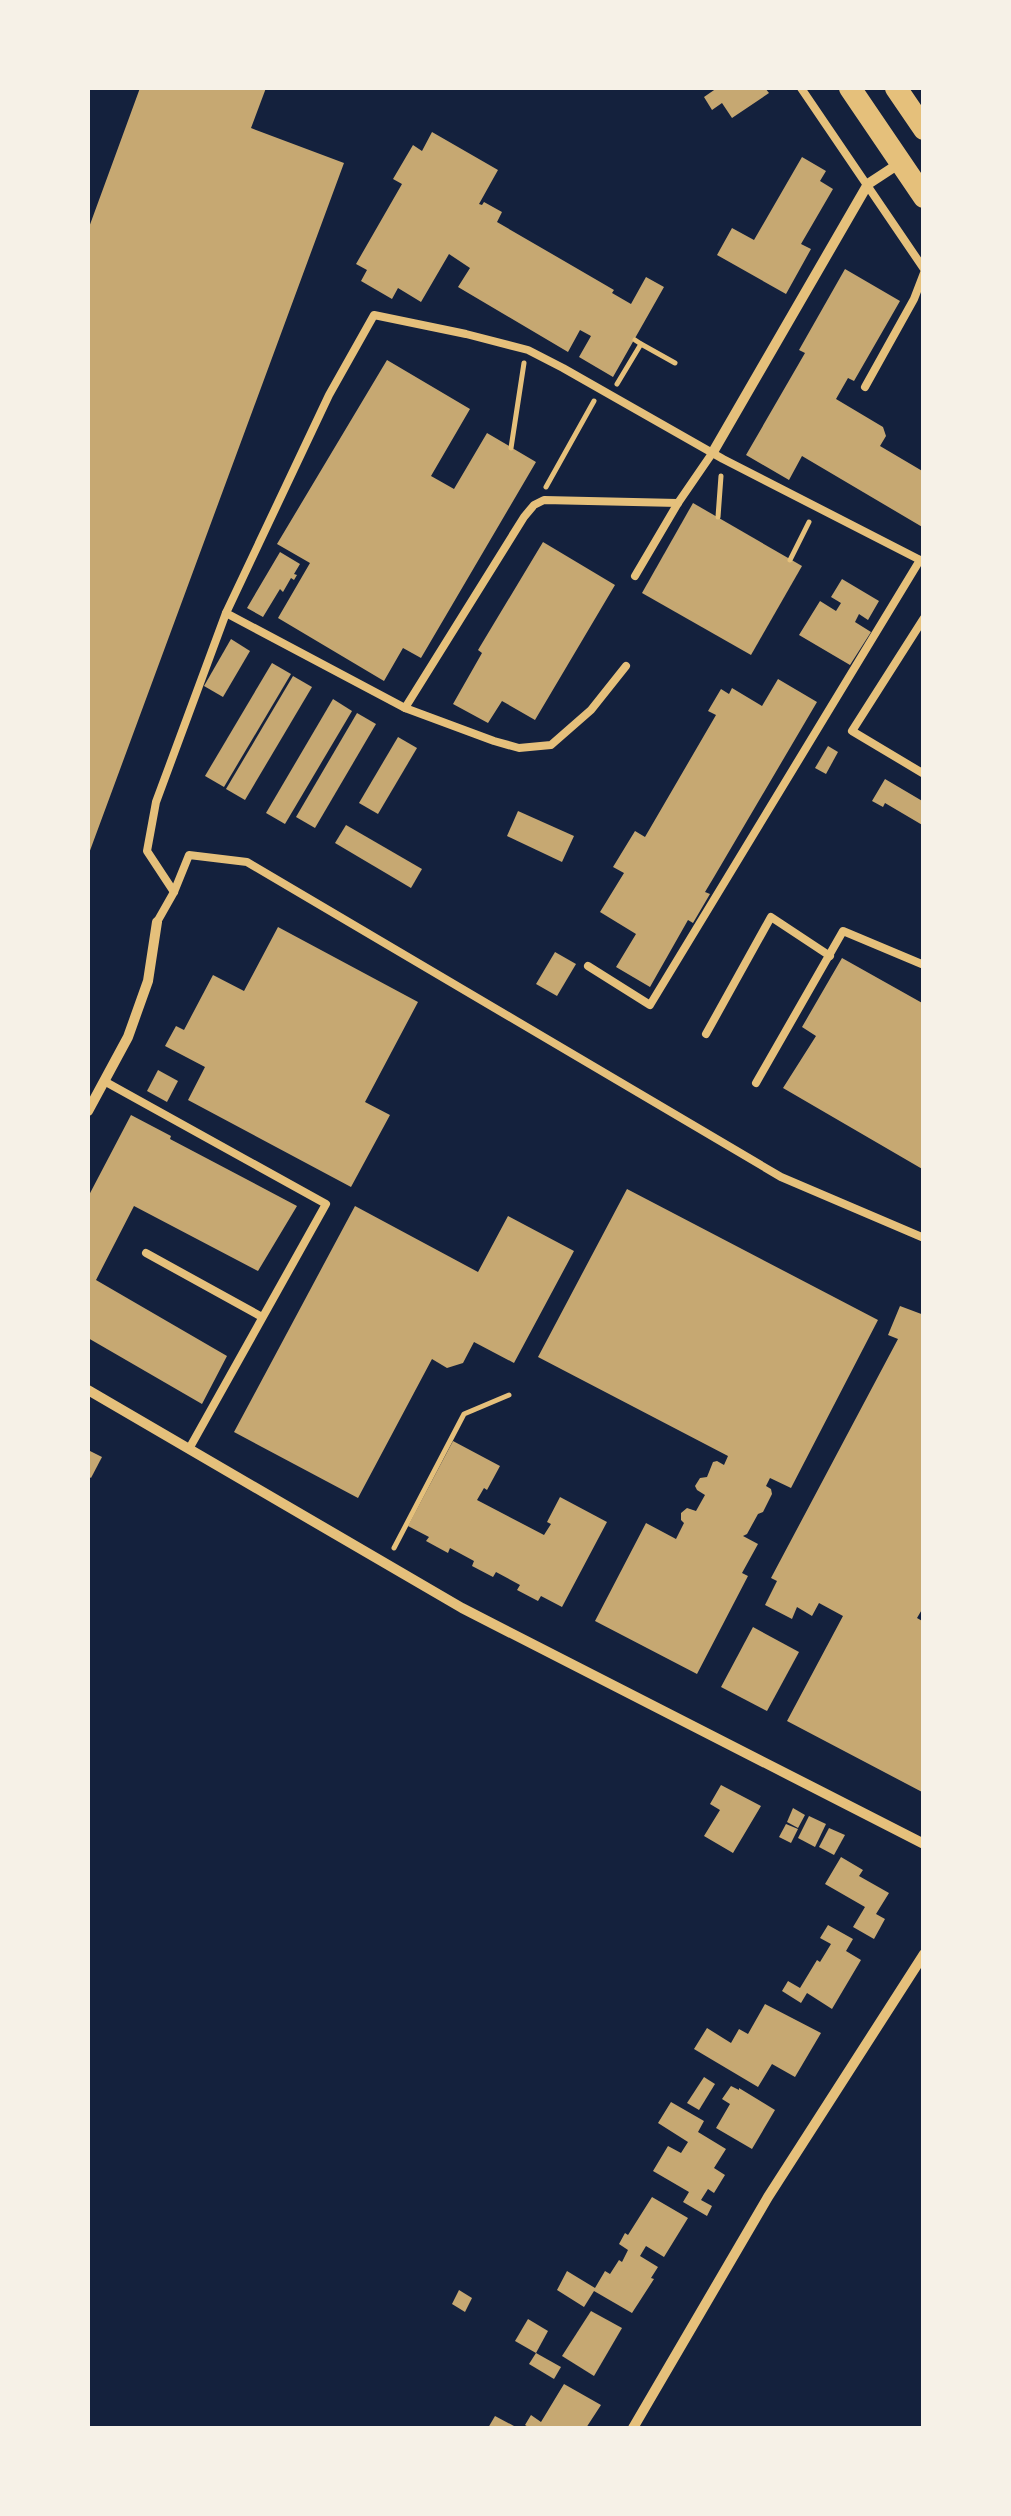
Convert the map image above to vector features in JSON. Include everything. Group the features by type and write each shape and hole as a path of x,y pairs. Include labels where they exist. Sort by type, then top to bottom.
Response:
{"main road":[{"path":"850,88 924,196"},
{"path":"896,88 924,129"}],"street":[{"path":"718,455 868,184 901,162"},
{"path":"88,1111 128,1037 148,981 157,922"},
{"path":"88,1390 462,1608 924,1844"},
{"path":"633,2428 768,2197 924,1954"}],"lane":[{"path":"800,88 924,271 914,299 865,388"},
{"path":"174,892 147,851 156,802 226,613 329,395 374,315 528,350 816,508 922,561 650,1005 588,966"},
{"path":"636,576 678,503 718,455"},
{"path":"405,708 534,505 544,500 678,503"},
{"path":"226,613 405,708 519,748 551,745 591,710 626,666"},
{"path":"924,618 852,731 924,774"},
{"path":"157,922 189,854 247,862 781,1177 924,1238"},
{"path":"706,1034 771,918 830,956"},
{"path":"756,1083 844,932 924,965"},
{"path":"104,1081 326,1204 189,1449"},
{"path":"146,1253 262,1318"}],"path":[{"path":"611,395 638,342 675,363"},
{"path":"511,448 521,370 528,350"},
{"path":"544,500 546,485 600,390"},
{"path":"718,455 718,518"},
{"path":"790,560 816,508"},
{"path":"386,1564 464,1414 509,1395"}],"building":[{"path":"140,88 266,88 251,128 344,163 88,856 88,230"},
{"path":"717,88 765,88 769,93 732,118 722,103 712,110 704,97"},
{"path":"432,132 498,170 479,204 484,202 502,212 497,222 614,290 612,293 631,304 646,277 664,287 613,377 579,357 591,336 580,330 568,352 458,287 470,268 449,254 421,302 398,288 392,299 361,281 367,270 356,264 402,184 393,179 413,145 422,151"},
{"path":"802,157 826,171 820,181 833,189 801,244 811,249 786,294 717,255 732,228 754,240"},
{"path":"845,269 900,301 854,381 848,378 836,399 883,427 886,436 880,446 924,472 924,528 802,456 789,480 746,455 805,353 799,350"},
{"path":"387,360 470,409 431,476 454,489 487,433 536,462 421,658 403,648 384,681 278,618 310,563 277,544"},
{"path":"693,503 802,566 751,655 642,593"},
{"path":"543,542 615,585 535,720 502,701 488,723 453,704 482,653 478,650"},
{"path":"280,552 300,564 294,580 291,578 283,592 280,589 263,617 247,608"},
{"path":"842,579 879,601 868,620 859,614 855,622 871,632 850,665 799,635 820,601 836,611 841,603 831,597"},
{"path":"231,639 250,651 223,697 204,686"},
{"path":"272,663 291,674 224,787 205,776"},
{"path":"293,676 312,687 245,800 226,789"},
{"path":"778,679 817,702 705,892 710,894 693,923 688,920 650,987 616,967 636,934 600,912 624,873 613,867 635,831 645,837 716,715 708,711 721,689 729,694 732,688 762,706"},
{"path":"333,699 352,711 285,824 266,813"},
{"path":"357,713 376,724 315,828 296,817"},
{"path":"398,737 417,748 378,814 359,803"},
{"path":"828,746 838,752 826,774 815,768"},
{"path":"885,779 924,802 924,826 885,803 883,807 872,801"},
{"path":"518,811 574,836 562,862 507,836"},
{"path":"346,825 422,869 411,888 335,843"},
{"path":"278,927 418,1002 365,1102 390,1115 351,1187 188,1100 205,1067 165,1046 176,1026 184,1030 213,975 244,991"},
{"path":"555,952 576,964 557,996 536,984"},
{"path":"842,958 924,1004 924,1170 783,1088 816,1036 802,1027"},
{"path":"158,1070 178,1081 167,1102 147,1091"},
{"path":"131,1115 297,1206 258,1271 134,1206 96,1280 227,1356 202,1404 88,1338 88,1197"},
{"path":"627,1189 878,1320 791,1488 770,1478 766,1486 772,1494 743,1536 758,1544 742,1573 748,1576 697,1674 595,1621 646,1523 676,1539 684,1523 681,1513 687,1508 696,1511 705,1495 695,1486 700,1478 707,1477 713,1462 724,1465 728,1456 538,1357"},
{"path":"355,1206 478,1272 508,1216 574,1251 514,1363 474,1342 463,1363 447,1368 432,1359 358,1498 234,1432"},
{"path":"900,1306 924,1315 924,1606 917,1618 924,1622 924,1793 787,1721 843,1616 819,1603 812,1616 797,1607 792,1619 765,1605 777,1581 771,1578 898,1339 888,1335"},
{"path":"453,1441 500,1466 477,1500 544,1535 560,1497 607,1522 562,1607 517,1590 520,1585 496,1572 493,1577 472,1566 474,1561 450,1548 448,1553 408,1526"},
{"path":"90,1451 102,1457 91,1478 88,1476"},
{"path":"753,1627 799,1652 767,1711 721,1687"},
{"path":"721,1785 761,1806 733,1853 704,1836 720,1810 710,1804"},
{"path":"793,1808 805,1815 798,1828 787,1822"},
{"path":"809,1816 826,1824 815,1847 798,1838"},
{"path":"786,1824 798,1829 791,1843 779,1837"},
{"path":"829,1828 845,1835 834,1855 819,1847"},
{"path":"841,1857 863,1870 859,1876 889,1893 876,1914 885,1919 874,1939 853,1927 865,1907 825,1884"},
{"path":"828,1925 853,1939 846,1951 861,1960 832,2009 807,1993 801,2003 782,1991 788,1981 800,1988 817,1960 820,1962 831,1944 820,1938"},
{"path":"765,2004 821,2033 795,2077 772,2064 758,2087 694,2049 707,2028 731,2043 739,2029 748,2034"},
{"path":"704,2077 715,2084 699,2110 687,2103"},
{"path":"731,2086 775,2110 752,2149 716,2128 730,2104 722,2099"},
{"path":"671,2102 704,2121 698,2132 726,2149 714,2168 725,2175 714,2193 708,2189 701,2200 712,2206 707,2216 683,2202 689,2192 653,2171 668,2146 681,2153 688,2142 658,2123"},
{"path":"652,2197 688,2218 664,2257 646,2246 640,2256 658,2267 632,2313 594,2291 584,2307 557,2290 567,2271 595,2288 605,2271 610,2274 628,2250 619,2244 625,2233 628,2235"},
{"path":"459,2290 472,2298 465,2312 452,2304"},
{"path":"591,2311 622,2328 594,2376 562,2356"},
{"path":"528,2319 548,2331 536,2353 515,2341"},
{"path":"536,2353 561,2367 554,2379 529,2364"},
{"path":"564,2384 601,2405 586,2428 525,2425 531,2415 541,2422"},
{"path":"495,2416 514,2426 488,2428"}]}
